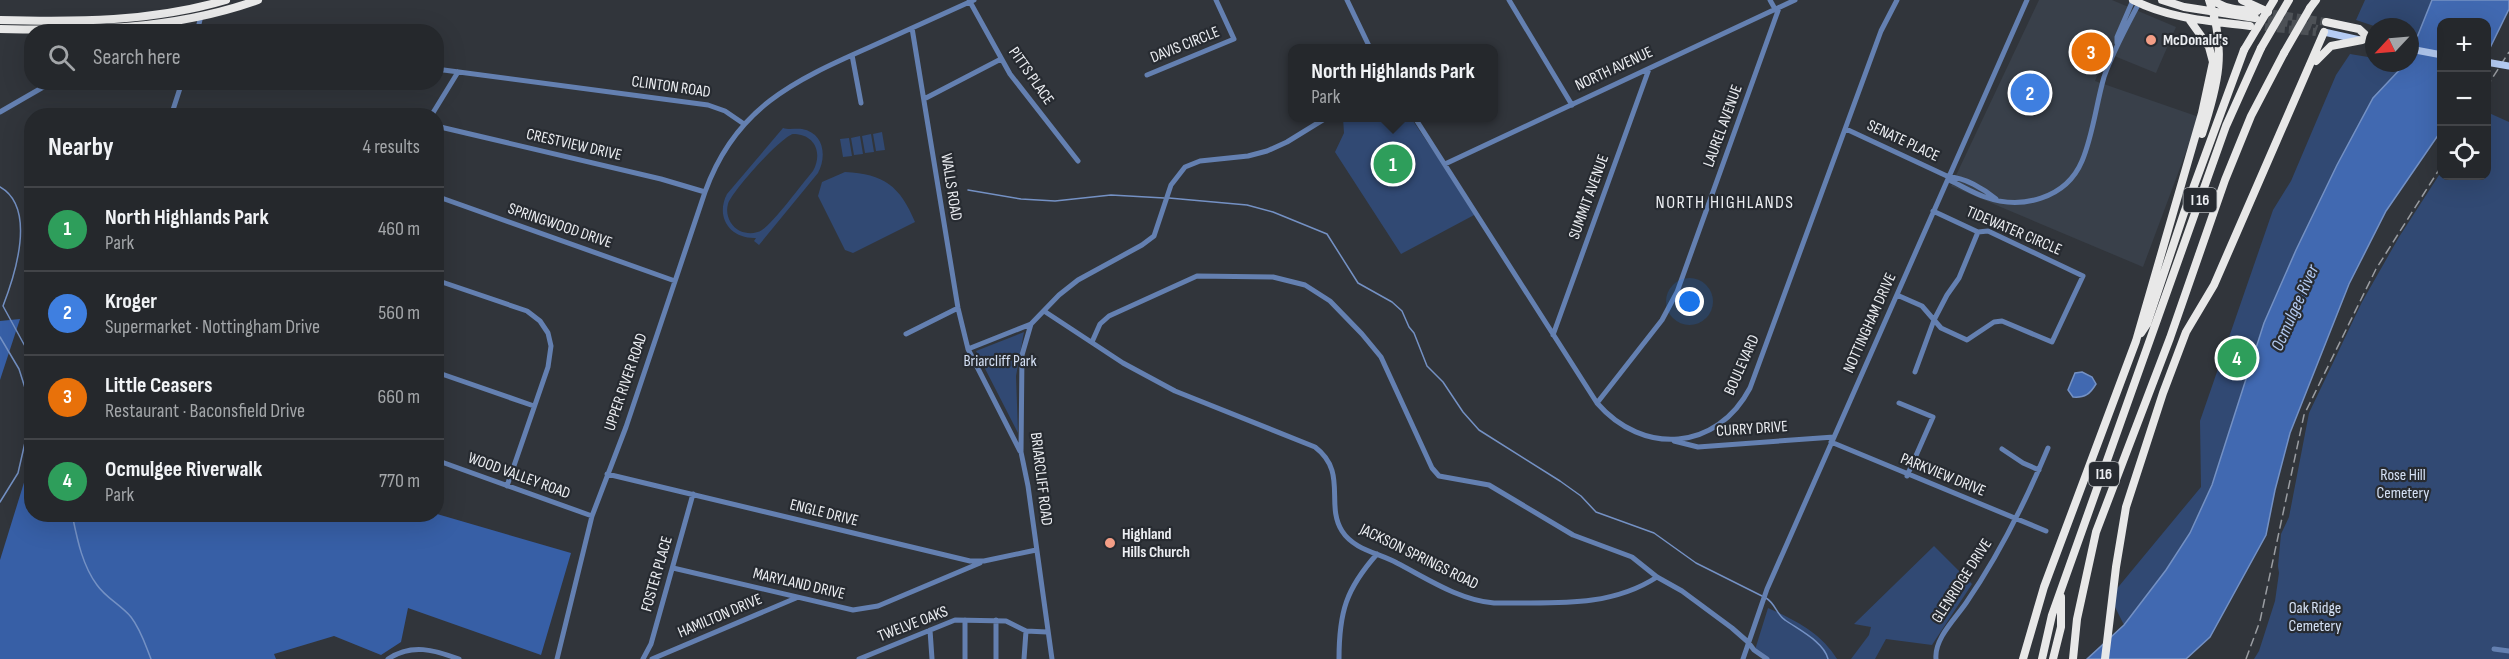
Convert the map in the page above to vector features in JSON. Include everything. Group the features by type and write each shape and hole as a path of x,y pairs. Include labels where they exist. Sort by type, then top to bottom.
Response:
{"highway":[{"path":"0,20 108,20 226,0"},
{"path":"150,24 200,17 258,0"},
{"path":"2162,0 2184,7 2254,18"},
{"path":"2187,170 2216,88 2221,52 2211,0"},
{"path":"2211,0 2254,18"},
{"path":"2242,0 2268,12"},
{"name":"I 16","path":"2023,659 2044,587 2136,341 2147,324 2244,50 2274,0"},
{"name":"I 16","path":"2146,355 2226,126 2261,48 2289,0"},
{"name":"I 16","path":"2073,659 2077,619 2096,532 2170,338 2225,180 2251,116 2283,53 2316,0"},
{"path":"2134,1 2189,19 2214,22 2254,18"},
{"path":"2136,341 2187,170 2211,75 2212,62 2209,47 2189,19"},
{"path":"2326,22 2359,29 2365,35"},
{"path":"0,29 24,29"},
{"path":"2105,659 2126,507 2186,332 2214,285 2278,141 2310,68 2319,31"},
{"path":"2310,68 2331,46 2362,40"},
{"name":"I16","path":"2053,659 2061,627 2061,594 2146,355"},
{"path":"2042,659 2052,615 2061,594"},
{"path":"2066,659 2077,619"}],"main road":[{"path":"2319,31 2365,41"},
{"path":"2419,50 2437,53"},
{"path":"2491,63 2509,66"}],"street":[{"name":"DAVIS CIRCLE","path":"1147,75 1234,39 1217,0"},
{"path":"1347,0 1368,44"},
{"path":"1509,0 1572,105"},
{"path":"1770,0 1777,8"},
{"name":"NORTH AVENUE","path":"1445,164 1795,0"},
{"name":"BOULEVARD","path":"1418,122 1597,403 1614,420 1628,429 1650,437 1674,440 1697,435 1718,425 1735,411 1747,393 1881,31 1897,0"},
{"name":"NOTTINGHAM DRIVE","path":"1743,659 1764,597 2027,0"},
{"path":"744,124 781,90 971,1"},
{"name":"PITTS PLACE","path":"971,1 1010,74 1078,161"},
{"name":"SENATE PLACE","path":"1846,129 1949,177 1956,177 1996,199 2026,201 2039,199 2057,191 2072,177 2086,150 2102,85 2134,1"},
{"path":"199,24 207,3"},
{"name":"LAUREL AVENUE","path":"1597,403 1662,320 1677,292 1777,8"},
{"name":"WALLS ROAD","path":"912,28 958,308 968,348 1021,452"},
{"path":"852,55 861,103"},
{"path":"924,99 1001,59"},
{"name":"SUMMIT AVENUE","path":"1553,335 1649,69"},
{"name":"CLINTON ROAD","path":"444,70 708,105 725,111 744,124"},
{"path":"436,108 458,72"},
{"path":"0,112 38,90"},
{"path":"174,108 179,90"},
{"name":"BRIARCLIFF ROAD","path":"1052,659 1021,452 1021,368 1024,346 1031,324 1078,280 1149,241 1157,231 1167,198 1178,173 1192,164 1267,151 1287,142 1318,122"},
{"name":"UPPER RIVER ROAD","path":"557,659 592,516 626,427 705,192 720,158 744,124"},
{"name":"CRESTVIEW DRIVE","path":"444,128 661,179 705,192"},
{"name":"SPRINGWOOD DRIVE","path":"444,199 675,281"},
{"name":"TIDEWATER CIRCLE","path":"1897,295 1922,306 1941,328 1967,340 1994,322 2002,321 2052,342 2083,276 1988,231 1977,232 1934,212"},
{"path":"1915,372 1934,320 1959,278 1977,232"},
{"path":"1092,342 1100,324 1109,316 1197,276 1273,277 1305,285 1330,301 1381,357 1432,468 1438,476 1489,485 1573,535 1632,557 1657,577 1682,591 1767,659"},
{"path":"444,283 527,311 540,321 548,333 551,354 507,486"},
{"path":"906,334 958,308"},
{"name":"JACKSON SPRINGS ROAD","path":"1044,310 1123,363 1175,391 1238,418 1302,441 1322,452 1334,476 1336,514 1342,531 1353,542 1448,589 1488,603 1597,600 1628,593 1657,577"},
{"path":"968,348 1031,324"},
{"path":"444,375 534,406"},
{"path":"1899,403 1933,417 1907,476"},
{"name":"CURRY DRIVE","path":"1674,440 1698,447 1832,440"},
{"name":"PARKVIEW DRIVE","path":"1832,440 1907,476 2046,531"},
{"name":"GLENRIDGE DRIVE","path":"1936,659 1938,644 1981,580 2019,515 2048,448"},
{"path":"2002,449 2023,463 2039,470"},
{"name":"WOOD VALLEY ROAD","path":"444,463 592,516"},
{"name":"ENGLE DRIVE","path":"607,474 970,561 984,561 1036,550"},
{"name":"FOSTER PLACE","path":"643,659 651,644 693,494"},
{"path":"1339,659 1344,606 1357,577 1377,554"},
{"name":"MARYLAND DRIVE","path":"673,568 843,609 867,609 984,561"},
{"name":"HAMILTON DRIVE","path":"652,659 798,598"},
{"name":"TWELVE OAKS","path":"859,659 955,620 1008,621 1026,631 1047,632"},
{"path":"965,620 965,659"},
{"path":"996,620 996,659"},
{"path":"930,630 932,659"},
{"path":"1024,659 1026,631"},
{"path":"388,659 417,649 438,651 459,659"},
{"path":"2494,649 2509,651"},
{"path":"880,651 882,659"}],"shaded area":[{"path":"2039,0 2112,0 2176,27 2156,73 2107,53 2095,81 2199,117 2143,267 1951,186"},
{"path":"20,319 0,380 0,321"},
{"path":"24,483 24,522 444,522 444,516 571,553 541,655 408,608 401,642 381,655 334,636 274,654 276,659 0,659 0,560"}],"green space":[{"path":"2365,0 2432,0 2419,36 2419,18 2365,18 2365,23 2356,20"},
{"path":"2350,54 2365,56 2365,72 2398,72 2373,98 2296,250 2264,323 2212,485 2190,533 2166,570 2124,625 2110,597 2201,487 2200,421 2273,210 2291,181 2336,75"},
{"name":"Rose Hill Cemetery","path":"2491,114 2509,122 2509,659 2254,659 2259,651 2275,601 2281,534 2289,517 2309,413 2362,302 2399,237 2437,178 2437,180 2491,180"},
{"path":"1343,122 1414,122 1476,214 1401,254 1335,152 1344,133"},
{"path":"783,128 809,131 819,140 823,153 818,173 759,245 754,241 756,238 739,235 727,225 723,211 727,194","holes":["793,134 801,135 812,141 817,151 813,171 781,211 762,230 748,233 736,229 727,212 731,197 778,144"]},
{"path":"882,132 885,150 876,151 873,134"},
{"path":"871,134 874,152 865,153 862,136"},
{"path":"860,136 863,154 854,155 851,138"},
{"path":"849,138 852,156 843,157 840,139"},
{"path":"845,172 870,176 889,184 903,199 915,222 853,253 845,250 818,196 822,182"},
{"name":"Briarcliff Park","path":"1024,332 1016,376 1018,433 976,351"},
{"path":"1934,546 1972,584 1932,645 1886,639 1875,659 1851,659 1869,635 1871,627 1854,624"},
{"path":"1768,608 1815,635 1837,659 1770,659 1754,653"}],"water":[{"name":"Ocmulgee River","path":"2432,0 2509,0 2509,9 2491,46 2491,18 2437,18 2437,137 2386,211 2349,284 2290,433 2266,535 2210,637 2186,659 2087,659 2124,625 2166,570 2190,533 2212,485 2264,323 2296,250 2337,165 2373,98 2398,72 2419,72 2419,32"},
{"path":"2082,372 2092,377 2096,384 2087,395 2073,397 2068,390 2075,373"}],"waterway":[{"path":"0,187 11,197 18,210 20,226 17,260 3,306 24,344"},
{"path":"968,190 1021,199 1055,201 1111,195 1164,198"},
{"path":"1169,198 1247,205 1273,212 1327,234 1358,283 1392,302 1402,311 1414,333 1427,366 1443,382 1463,412 1479,430 1560,481 1581,496 1596,512 1654,533 1696,563 1762,596"},
{"path":"0,337 19,369 24,385"},
{"path":"0,502 18,473 24,447"},
{"path":"74,522 87,569 105,594 131,617 151,659"},
{"path":"1766,598 1782,618 1822,647 1828,659"}],"tunnel":[{"path":"2261,12 2326,22"},
{"path":"2256,18 2317,29"},
{"path":"2253,26 2316,32"}],"railway":[{"path":"2491,80 2509,52"},
{"path":"2246,659 2260,621 2304,415 2376,269 2437,173"}],"place":[{"name":"McDonald's","path":"2151,40"},
{"name":"Little Ceasers","path":"2091,52"},
{"name":"Kroger","path":"2030,93"},
{"name":"North Highlands Park","path":"1393,164"},
{"name":"Ocmulgee Riverwalk","path":"2237,358"},
{"name":"Highland Hills Church","path":"1110,543"}],"district":[{"name":"NORTH HIGHLANDS","path":"1725,202"}],"park label":[{"name":"Oak Ridge Cemetery","path":"2315,617"}]}
